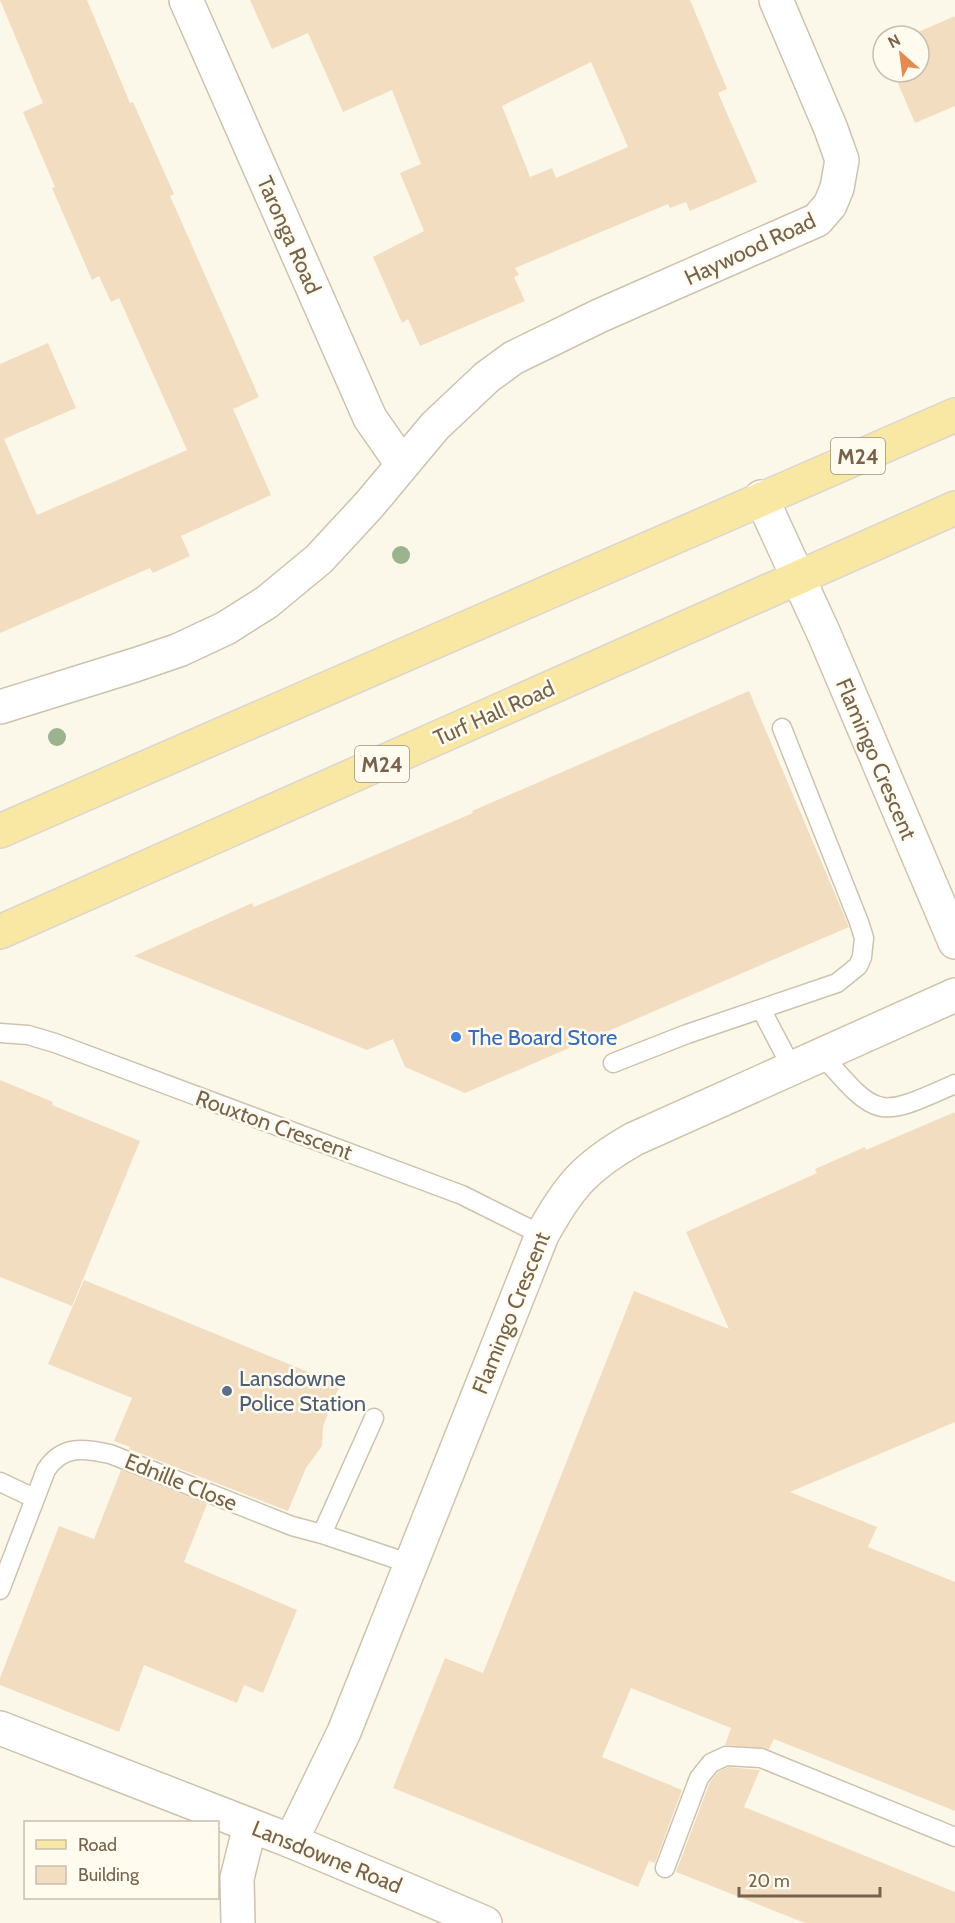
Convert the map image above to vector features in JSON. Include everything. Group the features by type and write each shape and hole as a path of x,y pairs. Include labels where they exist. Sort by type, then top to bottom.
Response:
{"main road":[{"name":"M24","path":"0,831 760,497 955,415"},
{"name":"Turf Hall Road","path":"0,932 349,779 797,576 955,508"}],"street":[{"name":"Taronga Road","path":"186,0 370,418 402,464"},
{"name":"Haywood Road","path":"402,464 435,426 487,377 513,358 589,320 812,224 830,205 837,188 842,160 838,145 776,0"},
{"path":"0,707 179,650 226,628 267,602 319,559 369,506 402,464"},
{"name":"Flamingo Crescent","path":"760,497 797,576 955,942"},
{"name":"Flamingo Crescent","path":"291,1841 344,1732 542,1235 564,1197 579,1177 605,1155 634,1139 955,995"},
{"name":"Lansdowne Road","path":"0,1728 291,1841 485,1923"},
{"path":"238,1923 237,1878 250,1826"}],"lane":[{"path":"613,1063 687,1034 837,983 858,966 864,948 860,922 782,728"},
{"path":"761,1009 792,1068"},
{"name":"Rouxton Crescent","path":"0,1032 28,1035 55,1043 462,1195 542,1235"},
{"path":"822,1055 866,1102 882,1108 895,1108 955,1084"},
{"path":"322,1534 374,1418"},
{"name":"Ednille Close","path":"0,1590 46,1470 55,1459 70,1450 86,1449 110,1454 292,1526 411,1564"},
{"path":"0,1482 34,1498"},
{"path":"665,1868 699,1778 711,1763 726,1756 762,1758 955,1837"}],"building":[{"path":"0,0 87,0 130,103 133,102 174,194 170,196 259,397 233,409 271,495 181,536 190,556 153,573 150,568 0,633 0,364 48,343 76,408 4,439 37,515 187,450 119,298 111,302 99,276 92,280 52,188 55,187 23,112 43,103"},
{"path":"250,0 690,0 727,89 718,93 757,182 690,211 686,202 670,208 668,204 515,268 519,275 514,277 525,301 420,346 408,319 402,323 373,257 424,231 400,173 421,164 392,90 343,112 308,33 272,49","holes":["591,62 628,147 556,178 552,168 530,177 502,106"]},
{"path":"955,16 955,106 915,123 898,84 931,84 931,26"},
{"path":"749,691 849,927 465,1093 405,1067 393,1039 367,1050 134,956 252,903 254,907 473,813 472,811"},
{"path":"0,1080 53,1102 52,1105 140,1141 72,1306 0,1277"},
{"path":"955,1112 955,1422 790,1492 877,1527 868,1547 955,1582 955,1811 774,1739 769,1749 725,1745 731,1728 631,1688 602,1757 682,1790 655,1863 649,1861 638,1887 393,1788 445,1658 483,1673 634,1291 729,1329 686,1232 817,1173 815,1169"},
{"name":"Lansdowne Police Station","path":"84,1280 340,1385 323,1426 322,1446 306,1468 288,1511 129,1449 130,1447 114,1441 132,1398 48,1364"},
{"path":"121,1470 207,1504 184,1562 297,1610 263,1693 244,1685 237,1703 144,1665 119,1732 0,1685 0,1678 59,1526 94,1539"},
{"path":"728,1767 760,1770 744,1807 955,1892 955,1923 805,1923 676,1872 710,1782 718,1772"}],"place":[{"name":"The Board Store","path":"456,1037"},
{"name":"Lansdowne Police Station","path":"227,1391"}]}
